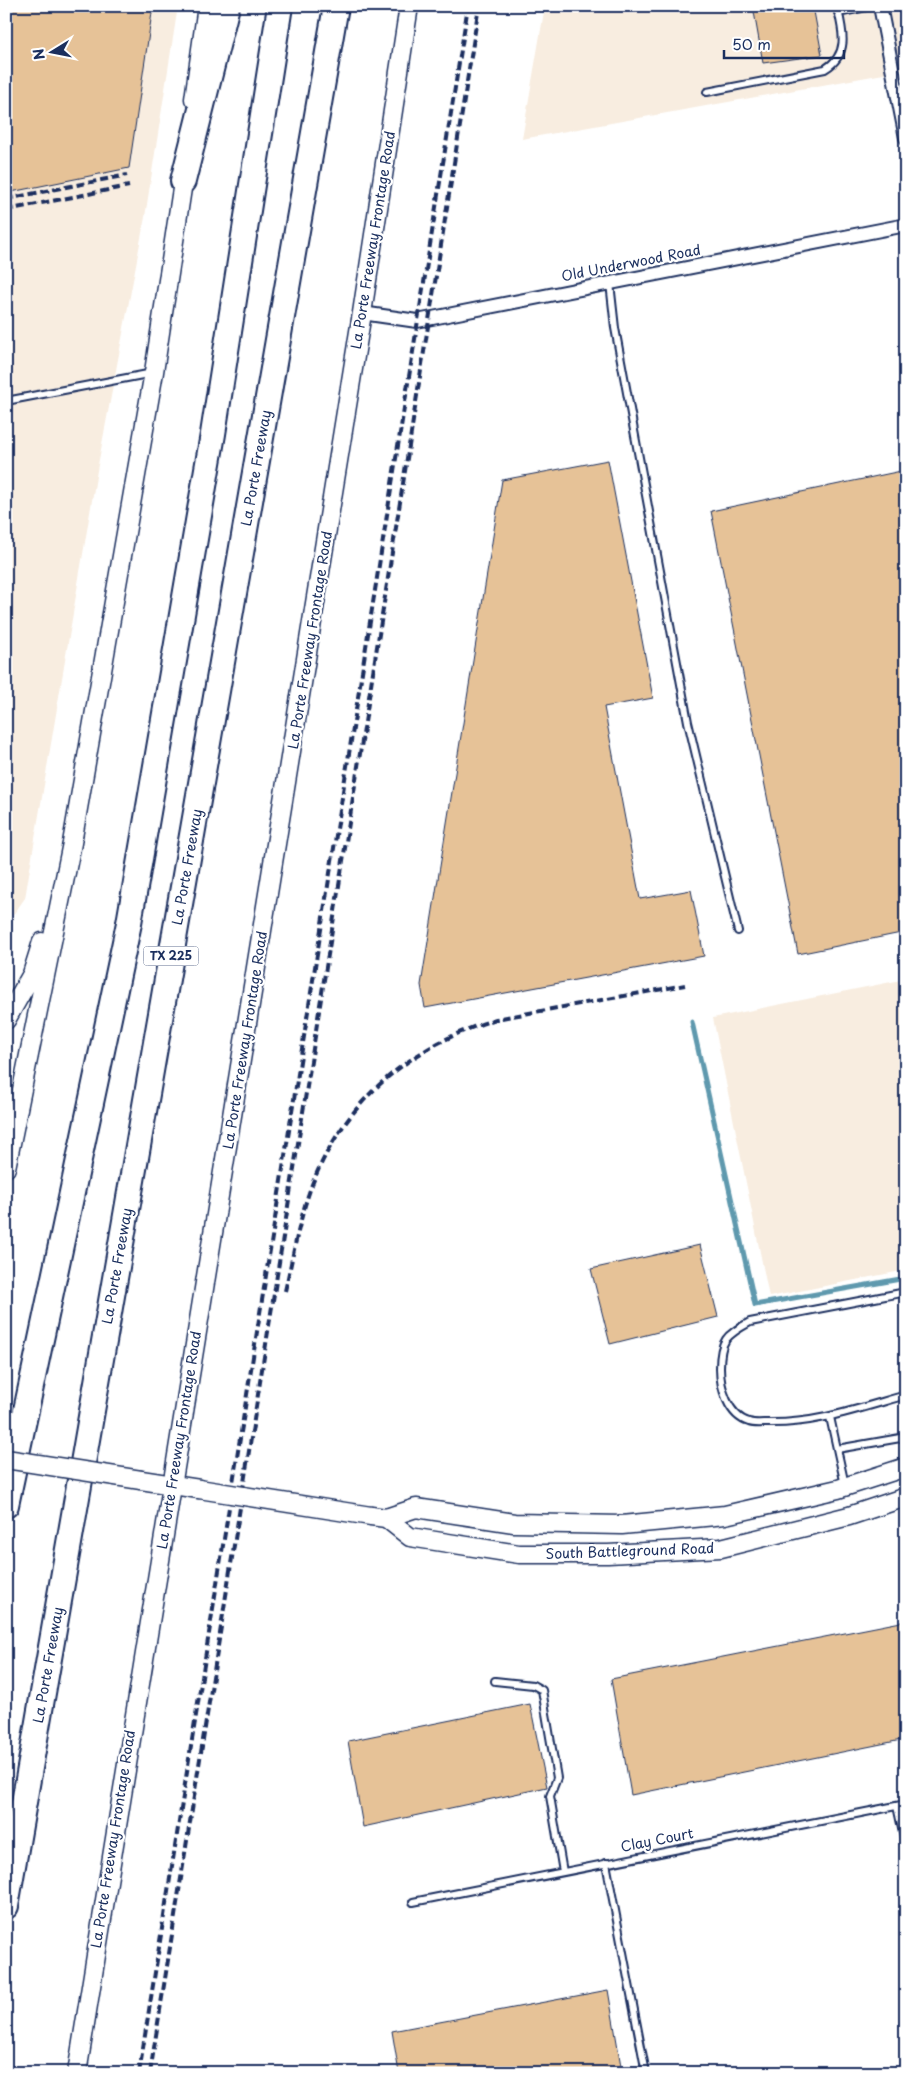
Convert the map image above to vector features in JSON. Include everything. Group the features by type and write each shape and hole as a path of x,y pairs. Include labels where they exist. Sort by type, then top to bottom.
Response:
{"highway":[{"path":"183,181 227,6"},
{"name":"TX 225","path":"6,1506 129,923 215,424 280,6"},
{"name":"La Porte Freeway","path":"6,1906 336,6"}],"main road":[{"path":"6,1168 72,843 154,372 207,6"},
{"name":"La Porte Freeway Frontage Road","path":"77,2073 362,313 409,6"},
{"path":"8,1012 32,974 72,843"},
{"name":"South Battleground Road","path":"6,1458 172,1486 378,1517 416,1508 514,1522 622,1525 725,1515 846,1486 906,1467"},
{"name":"South Battleground Road","path":"378,1517 410,1537 519,1554 608,1554 721,1548 849,1516 906,1497"}],"street":[{"path":"880,6 906,138"},
{"name":"Old Underwood Road","path":"362,313 417,321 906,225"}],"lane":[{"path":"707,92 825,69 836,62 842,49 842,27 838,10 871,6"},
{"path":"610,283 614,328 688,722 738,930"},
{"path":"6,401 154,372"},
{"path":"906,1292 750,1322 730,1333 720,1349 720,1375 729,1408 748,1422 788,1423 830,1417 906,1395"},
{"path":"830,1417 846,1486"},
{"path":"838,1449 906,1436"},
{"path":"495,1681 534,1685 542,1690 557,1778 550,1796 563,1872"},
{"name":"Clay Court","path":"413,1902 906,1804"},
{"path":"898,1806 906,1847"},
{"path":"606,1863 646,2073"}],"shaded area":[{"path":"6,6 178,6 145,217 98,465 25,898 6,925"},
{"path":"545,6 906,6 906,70 522,139"},
{"path":"906,979 906,1270 769,1297 713,1018"}],"building":[{"path":"6,6 153,6 129,168 6,193"},
{"path":"753,6 813,6 822,55 763,63"},
{"path":"608,460 653,698 604,707 640,899 691,890 704,956 425,1008 421,985 502,480"},
{"path":"906,470 906,932 798,954 711,511"},
{"path":"700,1245 718,1317 610,1344 591,1269"},
{"path":"906,1621 906,1739 631,1795 611,1679"},
{"path":"530,1704 547,1787 363,1827 348,1741"},
{"path":"608,1990 621,2066 585,2073 399,2073 392,2031"}],"waterway":[{"path":"692,1022 755,1305 906,1278"}],"railway":[{"path":"139,2073 468,6"},
{"path":"150,2073 479,6"},
{"path":"6,199 127,175"},
{"path":"6,210 129,186"},
{"path":"285,1291 307,1200 325,1156 342,1128 362,1103 384,1081 408,1062 435,1045 464,1031 496,1019 685,985"}]}
